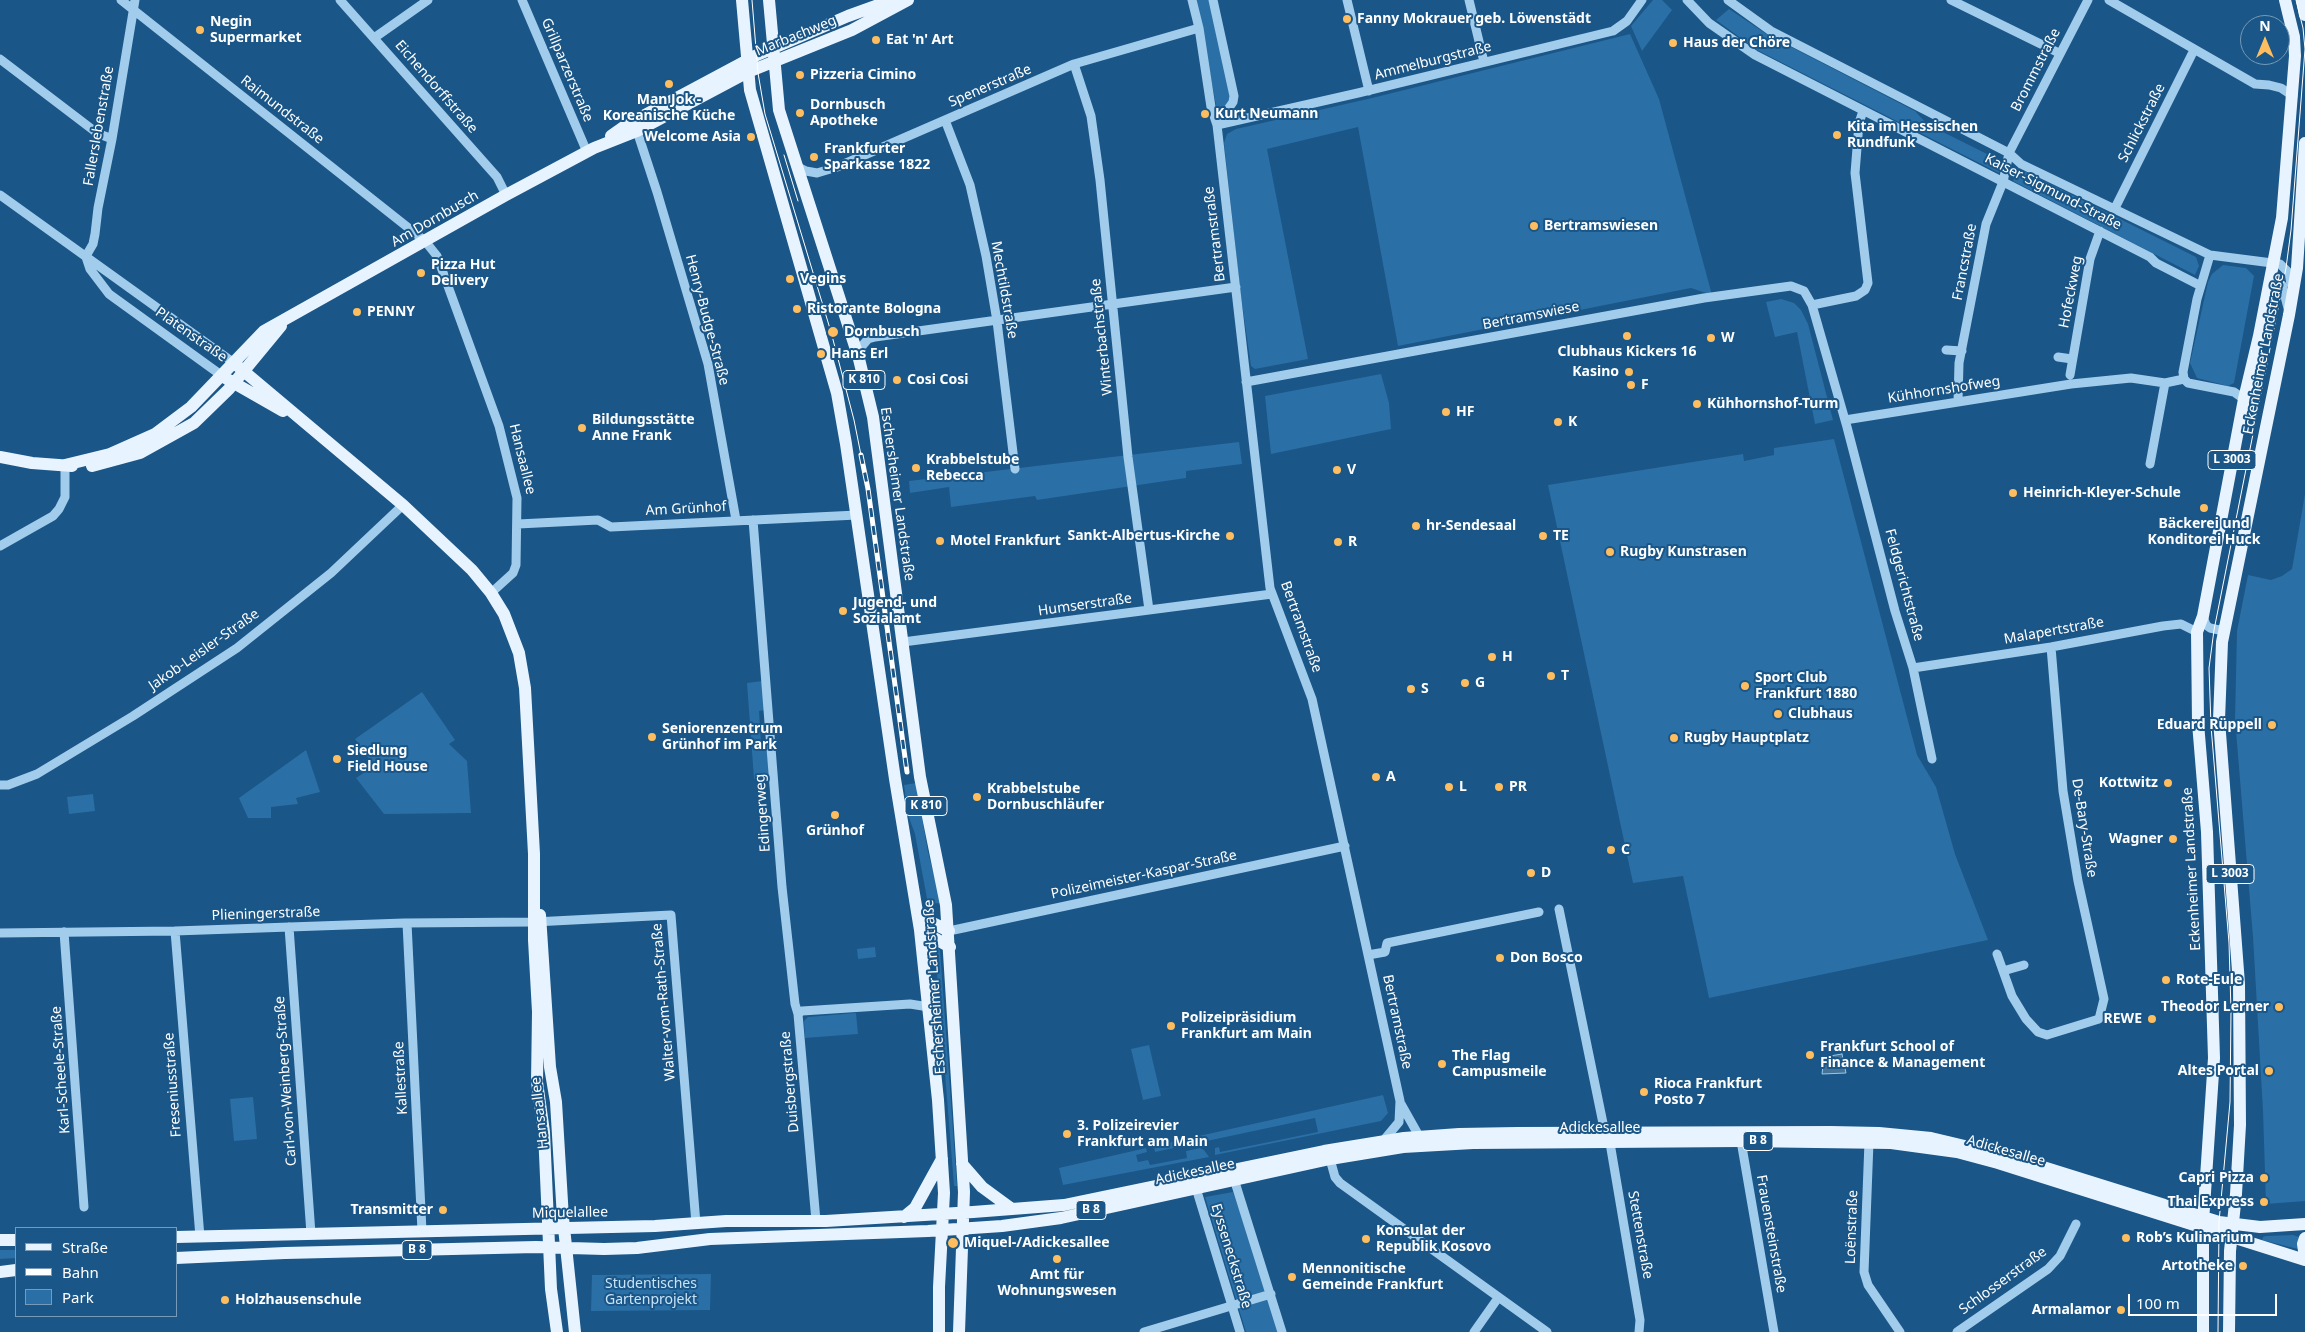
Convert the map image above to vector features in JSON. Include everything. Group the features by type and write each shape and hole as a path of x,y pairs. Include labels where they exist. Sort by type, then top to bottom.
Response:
{"main road":[{"name":"Eschersheimer Landstraße","path":"742,0 747,66 756,115 837,393 857,515 893,770 918,916 929,1006 942,1159 944,1214 939,1287 939,1332"},
{"name":"Eschersheimer Landstraße","path":"769,0 779,110 859,360 873,417 920,777 949,931 964,1213 959,1332"},
{"name":"Marbachweg","path":"747,66 773,55 848,16 892,0"},
{"name":"Marbachweg","path":"773,55 852,30 908,0"},
{"name":"Eckenheimer Landstraße","path":"2203,1332 2203,1223 2214,1058 2207,832 2198,724 2197,632 2202,616 2244,399 2274,262 2284,195 2293,96 2294,37 2286,0"},
{"path":"2302,0 2305,15"},
{"name":"Am Dornbusch","path":"591,150 628,124 747,66"},
{"name":"Am Dornbusch","path":"65,465 110,454 155,434 190,407 264,331 506,195 591,150 637,131 747,66"},
{"name":"Eckenheimer Landstraße","path":"2229,1332 2229,1264 2237,1182 2240,1125 2239,984 2219,720 2222,642 2297,268 2305,143"},
{"name":"Am Dornbusch","path":"0,457 89,467 110,463 150,449 194,423 234,384 276,331 290,317"},
{"name":"Platenstraße","path":"234,363 448,546 491,593"},
{"name":"Platenstraße","path":"220,375 297,418"},
{"name":"Hansaallee","path":"491,593 510,629 519,653 525,688 535,891 550,1067 556,1102 564,1228 575,1332"},
{"path":"918,916 949,931"},
{"name":"Hansaallee","path":"538,922 538,1082 544,1132 549,1247 557,1332"},
{"path":"920,930 950,947"},
{"path":"922,946 949,931"},
{"name":"Adickesallee","path":"962,1229 1016,1225 1062,1218 1234,1179 1403,1147 1608,1138 1831,1132 1878,1133 1931,1138 2004,1154 2203,1223"},
{"name":"Adickesallee","path":"964,1213 1064,1205 1384,1140 1459,1134 1869,1142 1915,1146 1978,1157 2232,1231"},
{"path":"904,1217 914,1208 942,1159"},
{"path":"962,1164 982,1187 1012,1209"},
{"name":"Miquelallee","path":"178,1237 816,1221 964,1213"},
{"name":"B 8","path":"2232,1231 2305,1224"},
{"name":"B 8","path":"178,1258 285,1253 549,1247 566,1249 637,1248 710,1239 962,1229"},
{"name":"B 8","path":"2232,1231 2305,1258"},
{"path":"2305,1238 2303,1244 2305,1258"},
{"path":"0,1240 15,1240"},
{"path":"0,1272 15,1270"}],"street":[{"name":"Raimundstraße","path":"121,0 425,241"},
{"name":"Fallerslebenstraße","path":"86,256 93,244 99,199 112,139 135,0"},
{"name":"Eichendorffstraße","path":"340,0 497,177 506,195"},
{"path":"374,38 428,0"},
{"name":"Grillparzerstraße","path":"522,0 591,150"},
{"name":"Bertramstraße","path":"1192,0 1199,28 1211,107 1217,125 1272,594 1312,699 1400,1101 1399,1122 1384,1140"},
{"path":"1213,0 1234,96 1233,102 1217,125"},
{"path":"1347,0 1369,91"},
{"path":"1469,0 1484,62"},
{"name":"Ammelburgstraße","path":"1217,125 1369,91 1613,31 1627,21 1642,0"},
{"name":"Kaiser-Sigmund-Straße","path":"1687,0 1709,23 1755,55 2100,232 2199,286"},
{"name":"Kaiser-Sigmund-Straße","path":"1728,0 1771,31 2009,153 2021,164 2102,204 2115,208 2210,254 2274,262"},
{"path":"1952,0 2059,53"},
{"name":"Brommstraße","path":"2009,153 2088,0"},
{"path":"2109,0 2255,84 2269,84 2281,88 2293,96"},
{"name":"Spenerstraße","path":"796,166 809,172 822,172 1074,64 1199,28"},
{"name":"Schlickstraße","path":"2115,208 2194,50"},
{"path":"0,58 97,132 112,139"},
{"name":"Winterbachstraße","path":"1074,64 1091,116 1113,304 1128,458 1149,610"},
{"path":"1845,420 1812,305 1856,296 1865,290 1868,283 1856,173 1859,123 1863,111"},
{"name":"Mechtildstraße","path":"945,120 970,186 986,256 997,321 1015,469"},
{"name":"Henry-Budge-Straße","path":"637,131 708,364 736,520"},
{"name":"Francstraße","path":"1958,401 1959,363 1986,224 2003,182 2009,153"},
{"name":"Platenstraße","path":"0,195 86,256 117,281 234,363"},
{"name":"Hofeckweg","path":"2070,375 2090,259 2100,232"},
{"name":"Hansaallee","path":"425,241 441,262 499,426 517,498 518,524 515,569 491,593"},
{"path":"2184,379 2183,372 2199,286 2210,254"},
{"name":"Platenstraße","path":"86,256 90,269 114,298 220,375"},
{"path":"2274,262 2286,268 2290,277 2288,312"},
{"path":"2269,282 2276,282 2282,285 2288,312"},
{"name":"Bertramswiese","path":"1246,382 1704,298 1767,289 1791,286 1797,288 1804,291 1812,305"},
{"path":"859,360 862,346 868,339 875,337 1236,287"},
{"path":"1946,350 1962,350"},
{"path":"2058,357 2072,359"},
{"name":"Kühhornshofweg","path":"1845,420 2071,384 2131,378 2165,383 2184,379"},
{"name":"Eckenheimer Landstraße","path":"2184,379 2188,383 2234,392 2244,399"},
{"path":"2150,464 2165,383"},
{"name":"Feldgerichtstraße","path":"1845,420 1895,611 1913,668 1932,759"},
{"path":"0,546 53,516 59,509 65,497 65,465"},
{"name":"Jakob-Leisler-Straße","path":"0,785 37,774 133,716 237,648 331,573 403,506"},
{"name":"Am Grünhof","path":"518,524 598,520 611,526 857,515"},
{"name":"Edingerweg","path":"753,520 782,887 795,1004 798,1014"},
{"name":"Humserstraße","path":"903,642 1272,594"},
{"path":"2202,616 2206,625 2210,628 2218,630 2225,627"},
{"name":"Malapertstraße","path":"1913,668 2051,647 2180,624 2197,632"},
{"name":"De-Bary-Straße","path":"2003,971 2012,996 2026,1019 2038,1032 2047,1035 2099,1019 2103,1010 2104,999 2078,880 2063,790 2051,647"},
{"name":"Polizeimeister-Kaspar-Straße","path":"949,931 1345,846"},
{"name":"Adickesallee","path":"1559,909 1608,1138"},
{"path":"1368,955 1385,952 1387,943 1539,912"},
{"name":"Walter-vom-Rath-Straße","path":"538,922 671,915 696,1224"},
{"name":"Plieningerstraße","path":"0,933 175,931 407,923 538,922"},
{"name":"Kallestraße","path":"407,923 422,1231"},
{"name":"Carl-von-Weinberg-Straße","path":"290,927 311,1234"},
{"name":"Freseniusstraße","path":"175,931 200,1236"},
{"name":"Karl-Scheele-Straße","path":"64,932 84,1207"},
{"path":"1997,954 2003,971 2024,965"},
{"name":"Duisbergstraße","path":"816,1221 798,1014 802,1010 913,1004 929,1006"},
{"name":"Bertramstraße","path":"1400,1101 1419,1136"},
{"name":"Stettenstraße","path":"1608,1138 1640,1320 1639,1332"},
{"name":"Frauensteinstraße","path":"1741,1141 1774,1332"},
{"name":"Loënstraße","path":"1869,1142 1864,1272 1868,1285 1900,1332"},
{"path":"1330,1160 1335,1177 1340,1183 1547,1332"},
{"name":"Eysseneckstraße","path":"1234,1179 1282,1332"},
{"name":"Eysseneckstraße","path":"1196,1188 1240,1332"},
{"name":"Schlosserstraße","path":"1957,1332 2048,1269 2060,1256 2076,1224"},
{"path":"1144,1332 1270,1294"},
{"path":"1474,1332 1498,1298"}],"green space":[{"path":"1196,0 1210,0 1231,99 1223,110 1217,110"},
{"path":"1653,0 1662,0 1672,10 1642,51 1631,26"},
{"path":"1729,9 1768,35 1915,111 1927,124 2003,162 1999,173 1757,50 1716,20"},
{"path":"1630,34 1659,99 1712,295 1691,288 1398,346 1358,127 1267,149 1308,359 1255,369 1251,366 1240,289 1224,143 1227,134 1236,129 1372,98"},
{"path":"2018,168 2196,257 2199,266 2195,275 2013,181"},
{"path":"2223,265 2246,268 2254,276 2234,383 2228,386 2197,378 2190,363 2208,282 2212,274"},
{"path":"1781,299 1794,303 1801,310 1808,324 1833,420 1815,424 1797,332 1775,337 1766,302"},
{"path":"1381,374 1389,403 1391,429 1271,454 1265,396"},
{"name":"Sport Club Frankfurt 1880","path":"1834,439 1917,755 1936,787 1955,854 1988,940 1709,998 1683,876 1633,883 1548,485 1743,454 1744,461 1774,455 1774,448"},
{"path":"1239,442 1242,464 1186,471 1186,478 1037,500 1035,496 951,507 949,487 910,493 909,481"},
{"path":"2305,494 2305,1201 2266,1204 2263,1111 2253,937 2235,719 2237,631 2248,575 2271,580 2282,576 2292,569"},
{"path":"762,681 764,710 759,711 761,743 767,743 769,778 754,779 747,683"},
{"path":"422,692 455,740 449,744 467,761 471,813 384,814 356,778 374,766 355,739"},
{"path":"306,750 320,792 296,798 298,804 271,807 271,818 248,818 239,798"},
{"path":"916,783 928,852 941,903 928,904 915,834 908,815 904,785"},
{"path":"93,794 95,811 69,814 67,797"},
{"path":"875,947 876,957 858,959 857,949"},
{"path":"938,948 940,950 957,1186 954,1186 935,949"},
{"path":"856,1013 858,1034 805,1038 804,1021 808,1017"},
{"path":"1149,1045 1161,1096 1143,1100 1131,1049"},
{"path":"1383,1095 1388,1113 1381,1121 1215,1155 1215,1148 1219,1147 1220,1152 1318,1132 1315,1118 1155,1152 1154,1146"},
{"path":"253,1097 257,1139 234,1141 230,1099"},
{"path":"1146,1148 1147,1152 1136,1155 1138,1162 1148,1160 1150,1165 1187,1158 1186,1151 1200,1148 1209,1157 1063,1185 1059,1168"},
{"path":"1233,1192 1281,1332 1246,1332 1205,1197"},
{"path":"2293,1235 2299,1237 2298,1249 2262,1240 2266,1236"},
{"path":"0,1250 15,1250 15,1258 0,1259"},
{"name":"Studentisches Gartenprojekt","path":"711,1274 710,1310 591,1311 592,1275"}],"shaded area":[{"path":"1842,1054 1846,1073 1822,1074 1824,1057"}],"tram line":[{"path":"752,0 758,73 765,114 831,332 861,455"},
{"path":"2218,1332 2219,1222 2230,1102 2231,1011 2229,943 2211,726 2209,668 2214,630 2286,268 2291,230 2305,49 2303,28 2296,0"},
{"path":"784,155 798,201"}],"railway":[{"path":"861,455 868,489 907,772"}],"place":[{"name":"Fanny Mokrauer geb. Löwenstädt","path":"1347,19"},
{"name":"Negin Supermarket","path":"200,30"},
{"name":"Eat 'n' Art","path":"876,40"},
{"name":"Haus der Chöre","path":"1673,43"},
{"name":"Pizzeria Cimino","path":"800,75"},
{"name":"Man Jok - Koreanische Küche","path":"669,84"},
{"name":"Dornbusch Apotheke","path":"800,113"},
{"name":"Kurt Neumann","path":"1205,114"},
{"name":"Kita im Hessischen Rundfunk","path":"1837,135"},
{"name":"Welcome Asia","path":"751,137"},
{"name":"Frankfurter Sparkasse 1822","path":"814,157"},
{"name":"Bertramswiesen","path":"1534,226"},
{"name":"Pizza Hut Delivery","path":"421,273"},
{"name":"Vegins","path":"790,279"},
{"name":"Ristorante Bologna","path":"797,309"},
{"name":"PENNY","path":"357,312"},
{"name":"Dornbusch","path":"833,332"},
{"name":"Clubhaus Kickers 16","path":"1627,336"},
{"name":"W","path":"1711,338"},
{"name":"Hans Erl","path":"821,354"},
{"name":"Kasino","path":"1629,372"},
{"name":"Cosi Cosi","path":"897,380"},
{"name":"F","path":"1631,385"},
{"name":"Kühhornshof-Turm","path":"1697,404"},
{"name":"HF","path":"1446,412"},
{"name":"K","path":"1558,422"},
{"name":"Bildungsstätte Anne Frank","path":"582,428"},
{"name":"Krabbelstube Rebecca","path":"916,468"},
{"name":"V","path":"1337,470"},
{"name":"Heinrich-Kleyer-Schule","path":"2013,493"},
{"name":"Bäckerei und Konditorei Huck","path":"2204,508"},
{"name":"hr-Sendesaal","path":"1416,526"},
{"name":"Sankt-Albertus-Kirche","path":"1230,536"},
{"name":"TE","path":"1543,536"},
{"name":"Motel Frankfurt","path":"940,541"},
{"name":"R","path":"1338,542"},
{"name":"Rugby Kunstrasen","path":"1610,552"},
{"name":"Jugend- und Sozialamt","path":"843,611"},
{"name":"H","path":"1492,657"},
{"name":"T","path":"1551,676"},
{"name":"G","path":"1465,683"},
{"name":"Sport Club Frankfurt 1880","path":"1745,686"},
{"name":"S","path":"1411,689"},
{"name":"Clubhaus","path":"1778,714"},
{"name":"Eduard Rüppell","path":"2272,725"},
{"name":"Seniorenzentrum Grünhof im Park","path":"652,737"},
{"name":"Rugby Hauptplatz","path":"1674,738"},
{"name":"Siedlung Field House","path":"337,759"},
{"name":"A","path":"1376,777"},
{"name":"Kottwitz","path":"2168,783"},
{"name":"L","path":"1449,787"},
{"name":"PR","path":"1499,787"},
{"name":"Krabbelstube Dornbuschläufer","path":"977,797"},
{"name":"Grünhof","path":"835,815"},
{"name":"Wagner","path":"2173,839"},
{"name":"C","path":"1611,850"},
{"name":"D","path":"1531,873"},
{"name":"Don Bosco","path":"1500,958"},
{"name":"Rote-Eule","path":"2166,980"},
{"name":"Theodor Lerner","path":"2279,1007"},
{"name":"REWE","path":"2152,1019"},
{"name":"Polizeipräsidium Frankfurt am Main","path":"1171,1026"},
{"name":"Frankfurt School of Finance & Management","path":"1810,1055"},
{"name":"The Flag Campusmeile","path":"1442,1064"},
{"name":"Altes Portal","path":"2269,1071"},
{"name":"Rioca Frankfurt Posto 7","path":"1644,1092"},
{"name":"3. Polizeirevier Frankfurt am Main","path":"1067,1134"},
{"name":"Capri Pizza","path":"2264,1178"},
{"name":"Thai Express","path":"2264,1202"},
{"name":"Transmitter","path":"443,1210"},
{"name":"Rob’s Kulinarium","path":"2126,1238"},
{"name":"Konsulat der Republik Kosovo","path":"1366,1239"},
{"name":"Miquel-/Adickesallee","path":"953,1243"},
{"name":"Amt für Wohnungswesen","path":"1057,1259"},
{"name":"Artotheke","path":"2243,1266"},
{"name":"Mennonitische Gemeinde Frankfurt","path":"1292,1277"},
{"name":"Holzhausenschule","path":"225,1300"},
{"name":"Armalamor","path":"2121,1310"}]}
